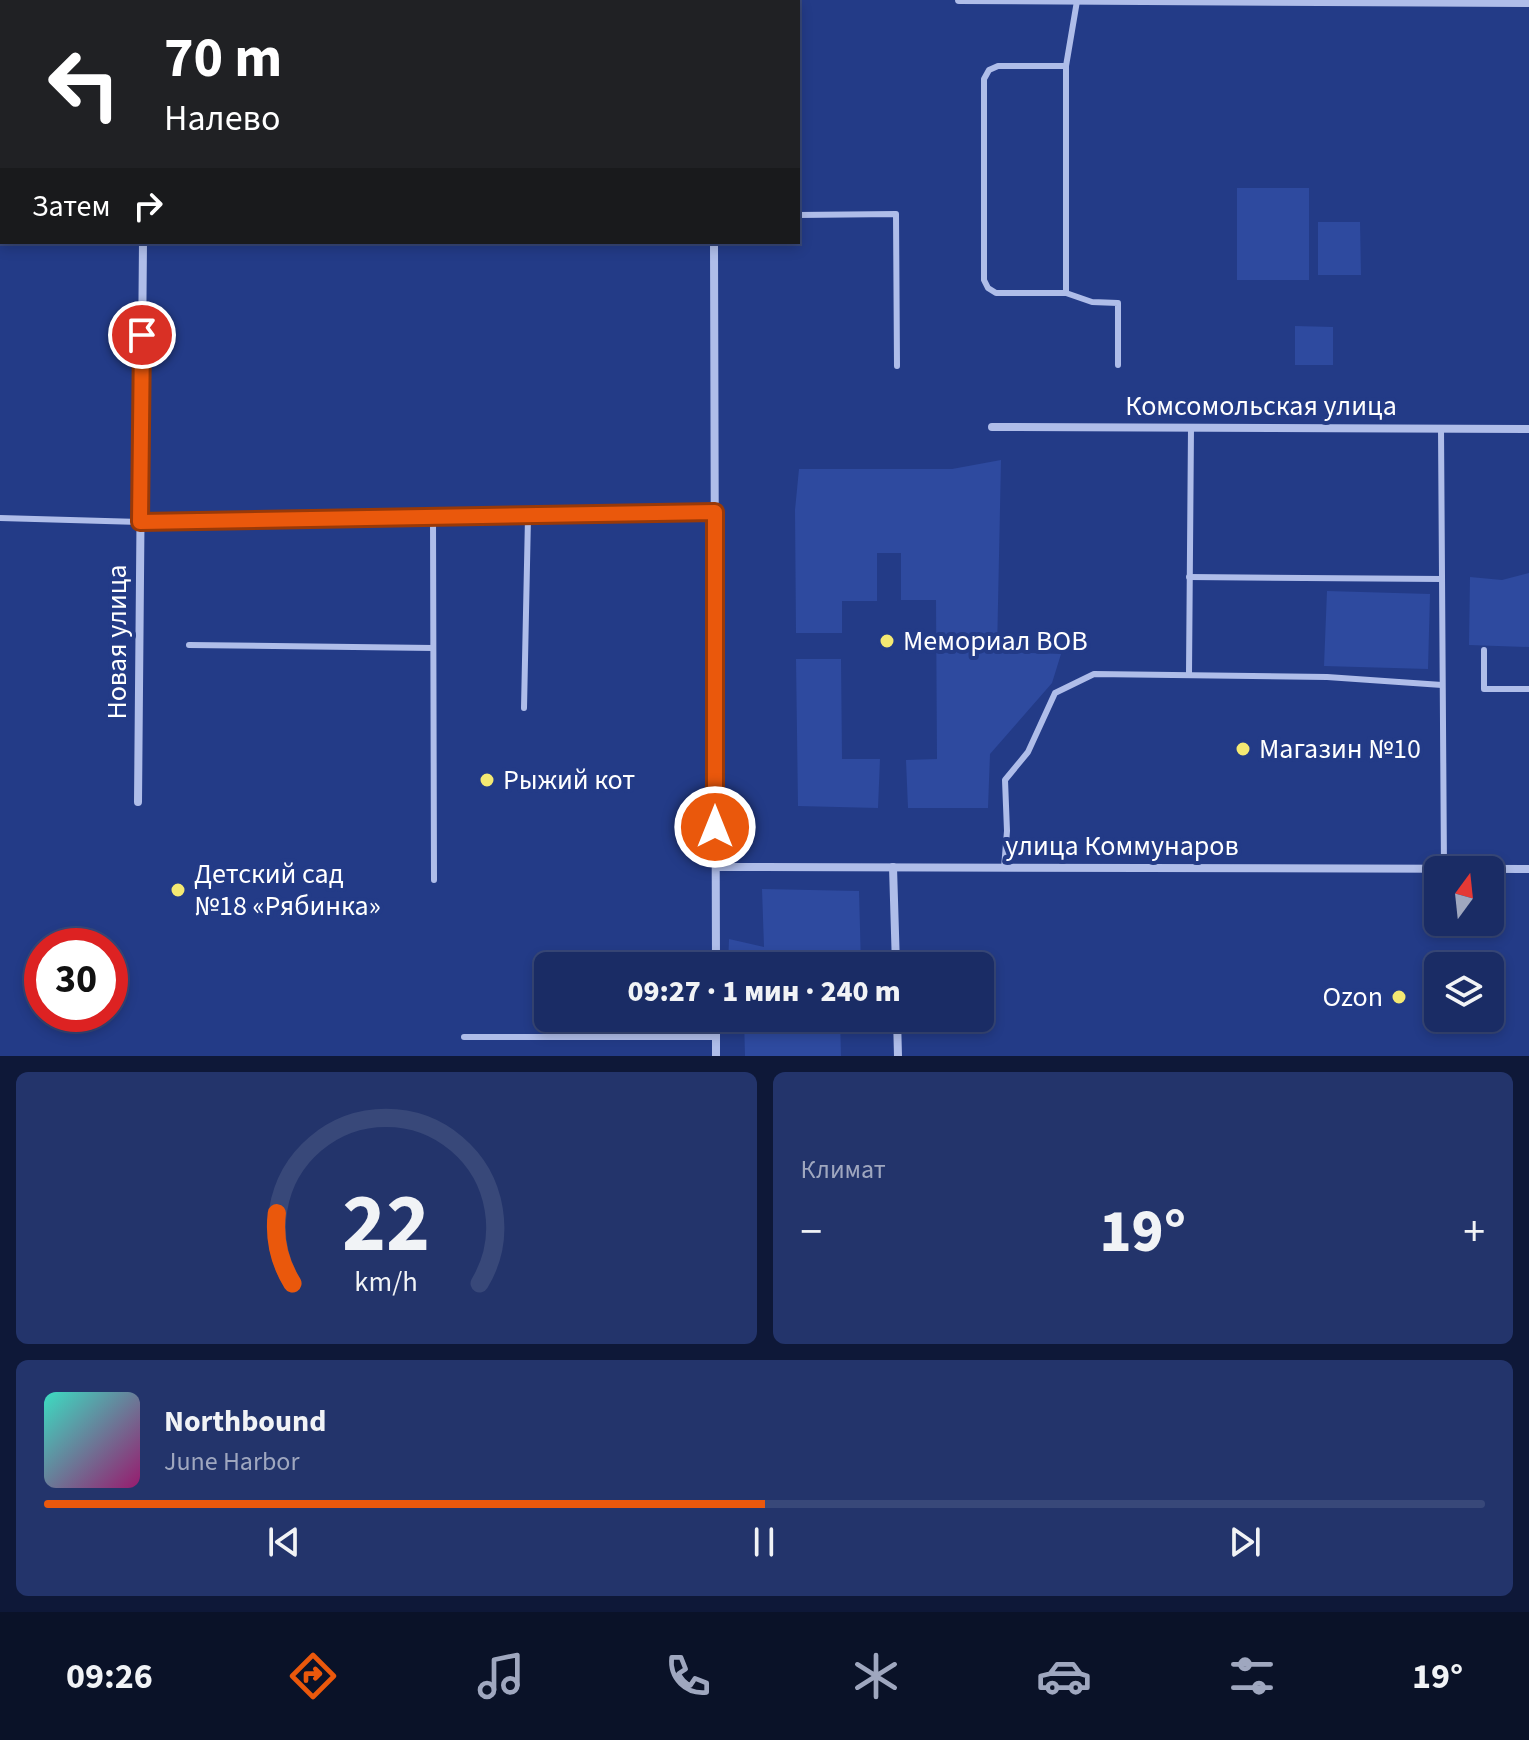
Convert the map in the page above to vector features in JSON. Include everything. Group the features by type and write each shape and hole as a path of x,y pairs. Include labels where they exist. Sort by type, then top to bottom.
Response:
{"street":[{"path":"959,0 1523,2"},
{"name":"Новая улица","path":"138,802 143,244"},
{"path":"714,244 716,952"},
{"name":"Комсомольская улица","path":"992,427 1529,429"},
{"name":"улица Коммунаров","path":"716,867 1424,869"},
{"path":"893,867 896,952"},
{"name":"улица Коммунаров","path":"1504,869 1529,869"},
{"path":"716,1032 716,1056"},
{"path":"897,1032 898,1056"}],"lane":[{"path":"1066,293 1066,66 1077,1"},
{"path":"1066,66 998,66 985,74 984,280 988,288 996,293 1066,293 1092,302 1118,303 1118,365"},
{"path":"800,215 896,214 897,366"},
{"path":"1189,674 1191,428"},
{"path":"1441,429 1444,856"},
{"path":"0,518 140,522 715,512"},
{"path":"524,708 528,517"},
{"path":"433,519 434,880"},
{"path":"1189,577 1442,579"},
{"path":"189,645 433,648"},
{"path":"1484,650 1484,689 1529,689"},
{"path":"1004,868 1007,831 1005,780 1028,752 1055,693 1094,674 1327,677 1442,685"},
{"path":"464,1037 716,1037"}],"shaded area":[{"path":"1237,188 1309,188 1309,280 1237,280"},
{"path":"1318,222 1360,222 1361,275 1318,275"},
{"path":"1295,326 1333,327 1333,365 1295,365"},
{"path":"1001,460 997,652 1061,654 1052,683 990,754 988,808 908,808 906,760 937,759 936,600 901,600 901,553 877,553 877,601 842,601 842,633 796,633 795,510 799,469 952,469"},
{"path":"1529,573 1529,647 1469,645 1470,577 1502,580"},
{"path":"1327,591 1430,594 1428,669 1324,666"},
{"path":"796,659 841,659 842,759 880,759 878,808 798,806"},
{"path":"762,889 859,891 861,952 729,952 729,939 764,947"},
{"path":"744,1032 840,1032 841,1056 745,1056"}],"place":[{"name":"Мемориал ВОВ","path":"887,641"},
{"name":"Магазин №10","path":"1243,749"},
{"name":"Рыжий кот","path":"487,780"},
{"name":"Детский сад №18 «Рябинка»","path":"178,890"},
{"name":"Ozon","path":"1399,997"}],"route":[{"path":"142,335 140,522 715,512 715,827"}]}
